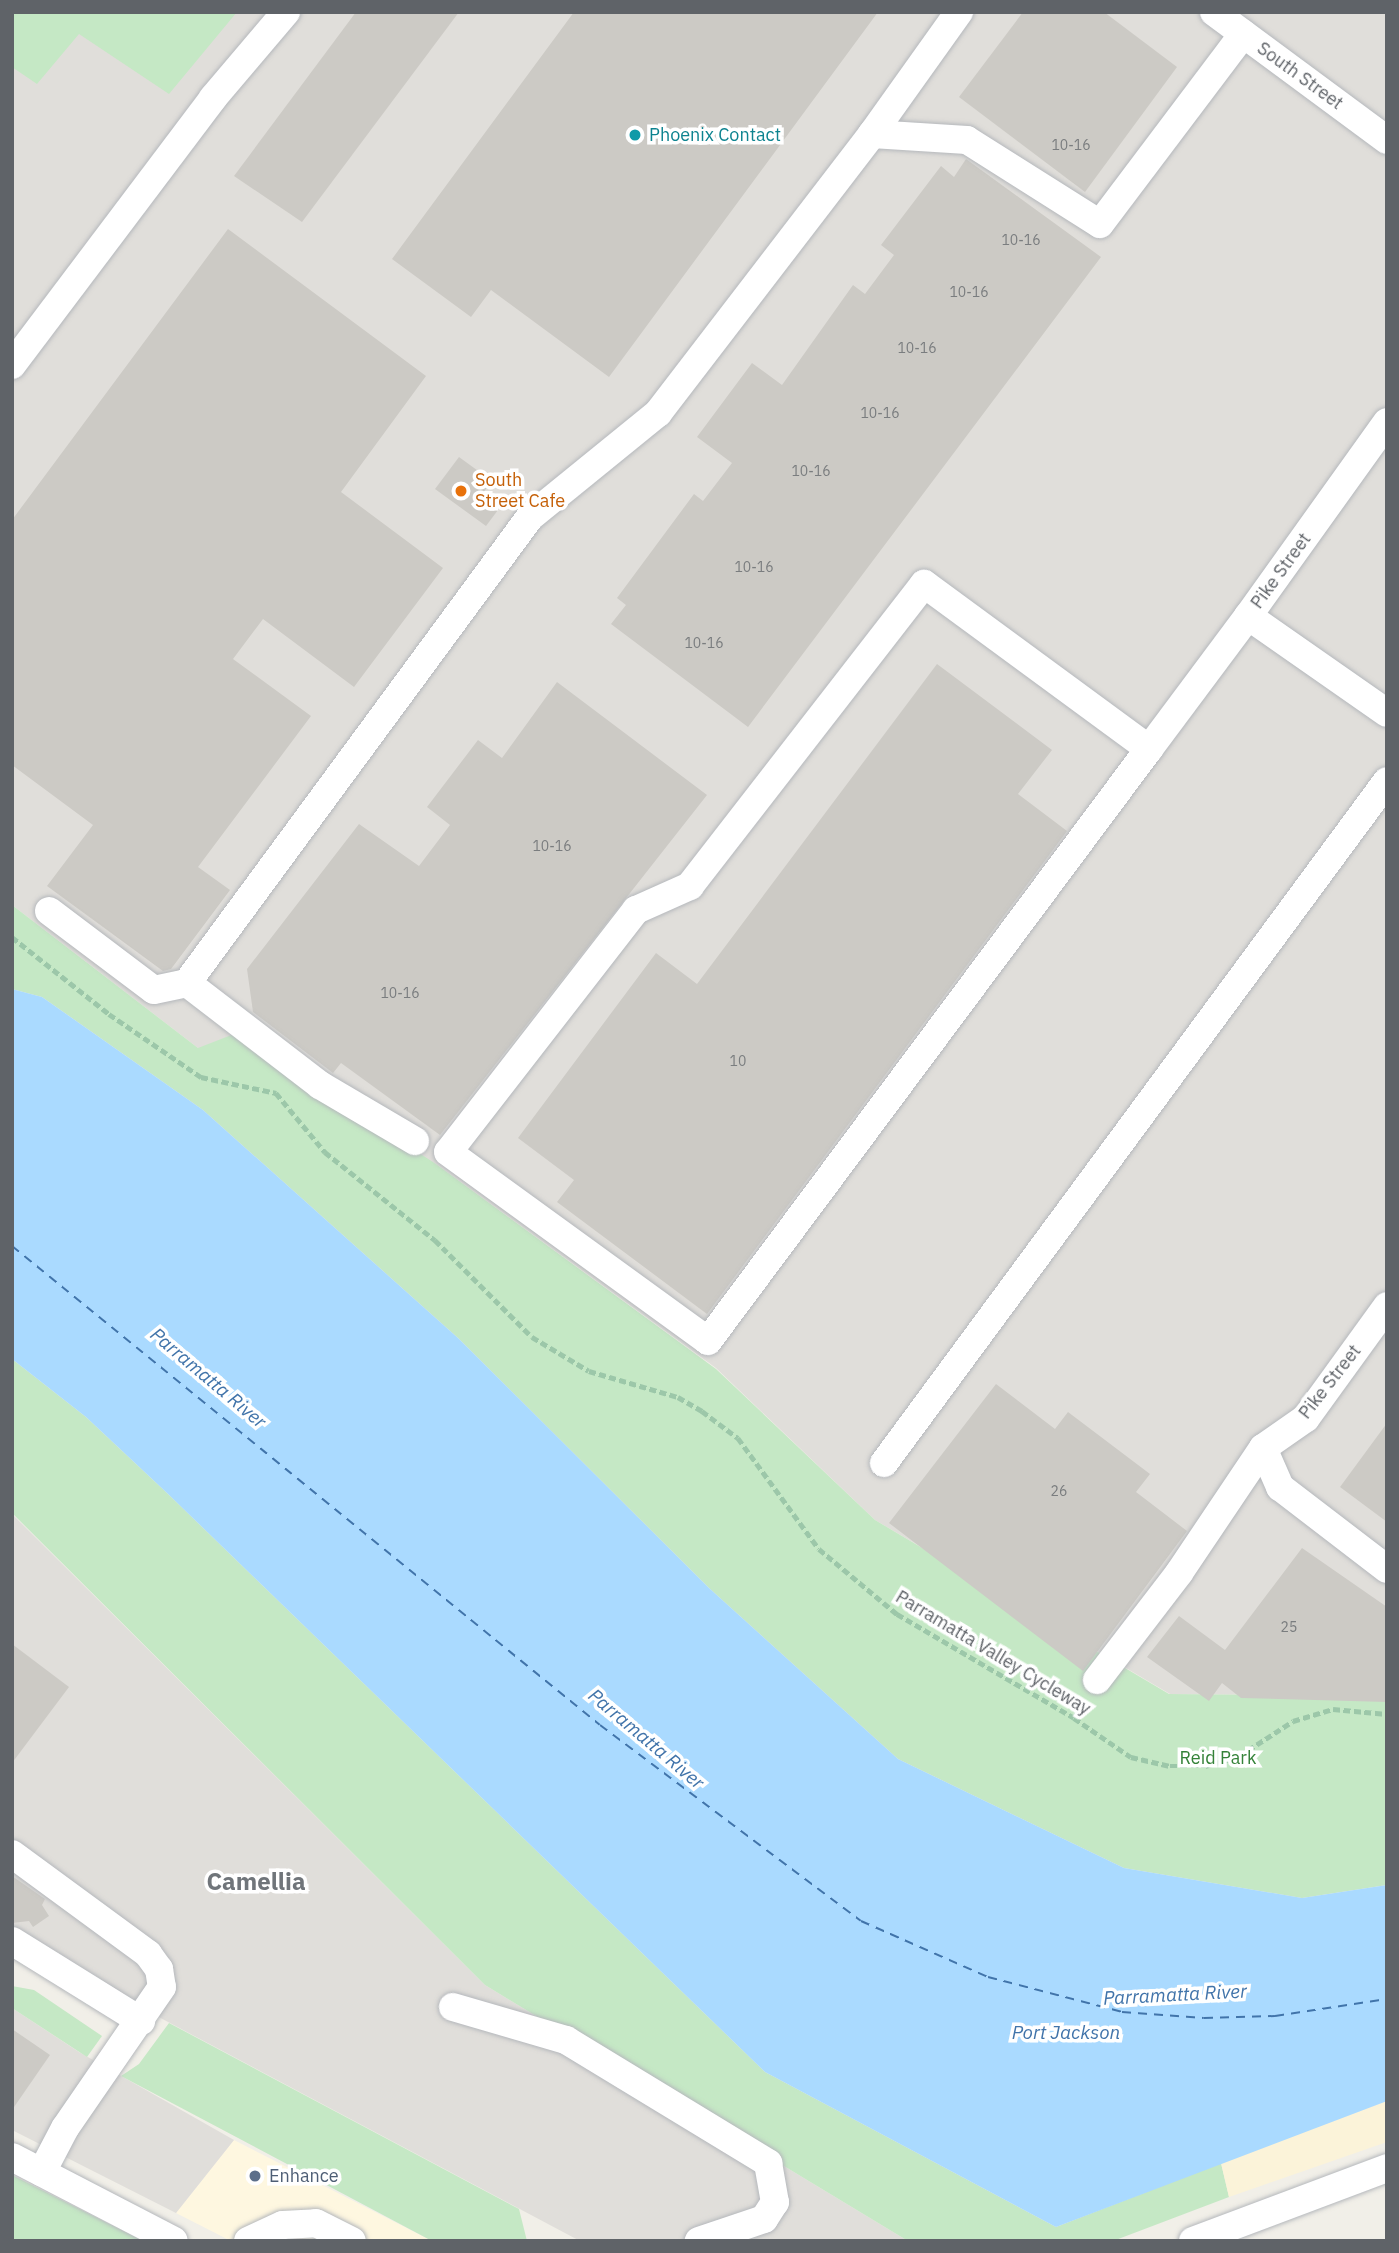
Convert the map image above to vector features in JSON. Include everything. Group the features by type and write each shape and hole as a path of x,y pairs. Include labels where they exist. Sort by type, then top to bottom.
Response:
{"street":[{"path":"12,365 213,98 286,12"},
{"path":"49,911 154,990 187,983 530,517 658,413 872,134 959,12"},
{"name":"South Street","path":"1214,12 1387,140"},
{"path":"872,134 967,140 1100,224 1243,34"},
{"name":"Pike Street","path":"1387,422 1248,616 1387,713"},
{"path":"1149,749 924,584 690,886 636,910 448,1152 708,1341 1149,749 1248,616"},
{"path":"884,1463 1387,781"},
{"path":"187,983 320,1085 415,1141"},
{"name":"Pike Street","path":"1263,1448 1306,1418 1387,1306"},
{"path":"1263,1448 1280,1487 1387,1569"},
{"path":"1097,1680 1179,1573 1263,1448"},
{"path":"12,1854 148,1954 159,1969 162,1987 65,2128 42,2172"},
{"path":"12,1941 141,2021"},
{"path":"453,2007 566,2040 768,2163 775,2202 764,2219 699,2241"},
{"path":"12,2157 174,2241"},
{"path":"1192,2241 1387,2168"},
{"path":"257,2240 284,2225 317,2223 352,2241"}],"path":[{"name":"Parramatta Valley Cycleway","path":"12,937 109,1014 201,1077 276,1093 325,1152 435,1240 531,1337 589,1371 678,1397 702,1411 738,1438 819,1549 897,1614 1074,1718 1131,1757 1170,1766 1205,1766 1239,1756 1293,1721 1332,1709 1387,1714"}],"shaded area":[{"path":"12,12 1387,12 1387,1696 1170,1694 875,1520 716,1368 436,1164 198,1048 12,905"},
{"path":"12,1514 485,1985 908,2241 580,2241 138,2006 12,1927"},
{"path":"12,2008 79,2052 234,2140 176,2213 12,2130"},
{"name":"Enhance","path":"234,2140 432,2241 231,2241 176,2213"}],"green space":[{"path":"12,12 237,12 169,94 79,34 37,84 12,67"},
{"name":"Reid Park","path":"12,905 198,1048 234,1034 436,1164 716,1369 875,1520 1169,1694 1387,1696 1387,1885 1302,1898 1124,1868 898,1759 709,1588 458,1338 203,1110 42,997 12,989"},
{"path":"12,1359 86,1417 167,1493 765,2072 1056,2227 1221,2163 1229,2197 1113,2241 908,2241 485,1985 12,1513"},
{"path":"12,1986 34,1990 102,2036 87,2057 12,2008"},
{"path":"169,2023 519,2209 527,2241 432,2241 121,2076 139,2064"},
{"path":"12,2175 143,2241 12,2240"}],"sand":[{"path":"1387,2101 1387,2142 1229,2197 1221,2163"}],"water":[{"name":"Port Jackson","path":"12,989 42,997 203,1110 458,1338 709,1588 898,1759 1124,1868 1302,1898 1387,1885 1387,2101 1056,2227 765,2072 167,1493 86,1417 12,1359"}],"building":[{"path":"356,12 459,12 302,222 234,176"},
{"name":"Phoenix Contact","path":"574,12 878,12 609,377 491,290 471,317 392,259"},
{"path":"1023,12 1104,12 1177,67 1085,192 959,97"},
{"path":"966,159 1101,257 748,727 611,624 626,605 617,598 694,494 703,501 732,463 697,437 752,363 782,385 853,285 865,294 894,255 881,245 941,166 954,177"},
{"path":"228,229 426,376 341,492 443,568 354,687 263,619 233,659 311,716 198,867 230,890 171,969 163,971 47,886 93,825 12,765 12,520"},
{"name":"South Street Cafe","path":"459,457 492,481 483,493 501,506 486,526 435,489"},
{"path":"937,664 1052,750 1018,794 1067,831 707,1314 557,1202 574,1180 518,1138 656,953 697,984"},
{"path":"557,682 707,795 440,1135 341,1063 333,1073 253,1012 247,969 359,824 419,866 450,825 427,807 478,740 502,758"},
{"path":"996,1384 1055,1429 1068,1412 1150,1474 1136,1492 1187,1531 1083,1671 889,1523"},
{"path":"1387,1423 1387,1522 1340,1487"},
{"path":"1302,1548 1387,1607 1387,1702 1241,1698 1222,1683 1209,1701 1147,1657 1179,1616 1225,1650"},
{"path":"12,1644 69,1687 12,1763"},
{"path":"12,1876 45,1899 42,1905 49,1916 33,1927 29,1921 12,1923"},
{"path":"12,2029 50,2055 12,2110"}],"ferry route":[{"path":"12,1246 600,1725 861,1921 988,1977 1122,2012 1204,2018 1275,2016 1387,1999"}],"place":[{"name":"Phoenix Contact","path":"635,135"},
{"name":"South Street Cafe","path":"461,491"},
{"name":"Enhance","path":"255,2176"}],"district":[{"name":"Camellia","path":"256,1882"}],"water label":[{"name":"Parramatta River","path":"208,1378"},
{"name":"Parramatta River","path":"646,1739"},
{"name":"Parramatta River","path":"1175,1995"}]}
